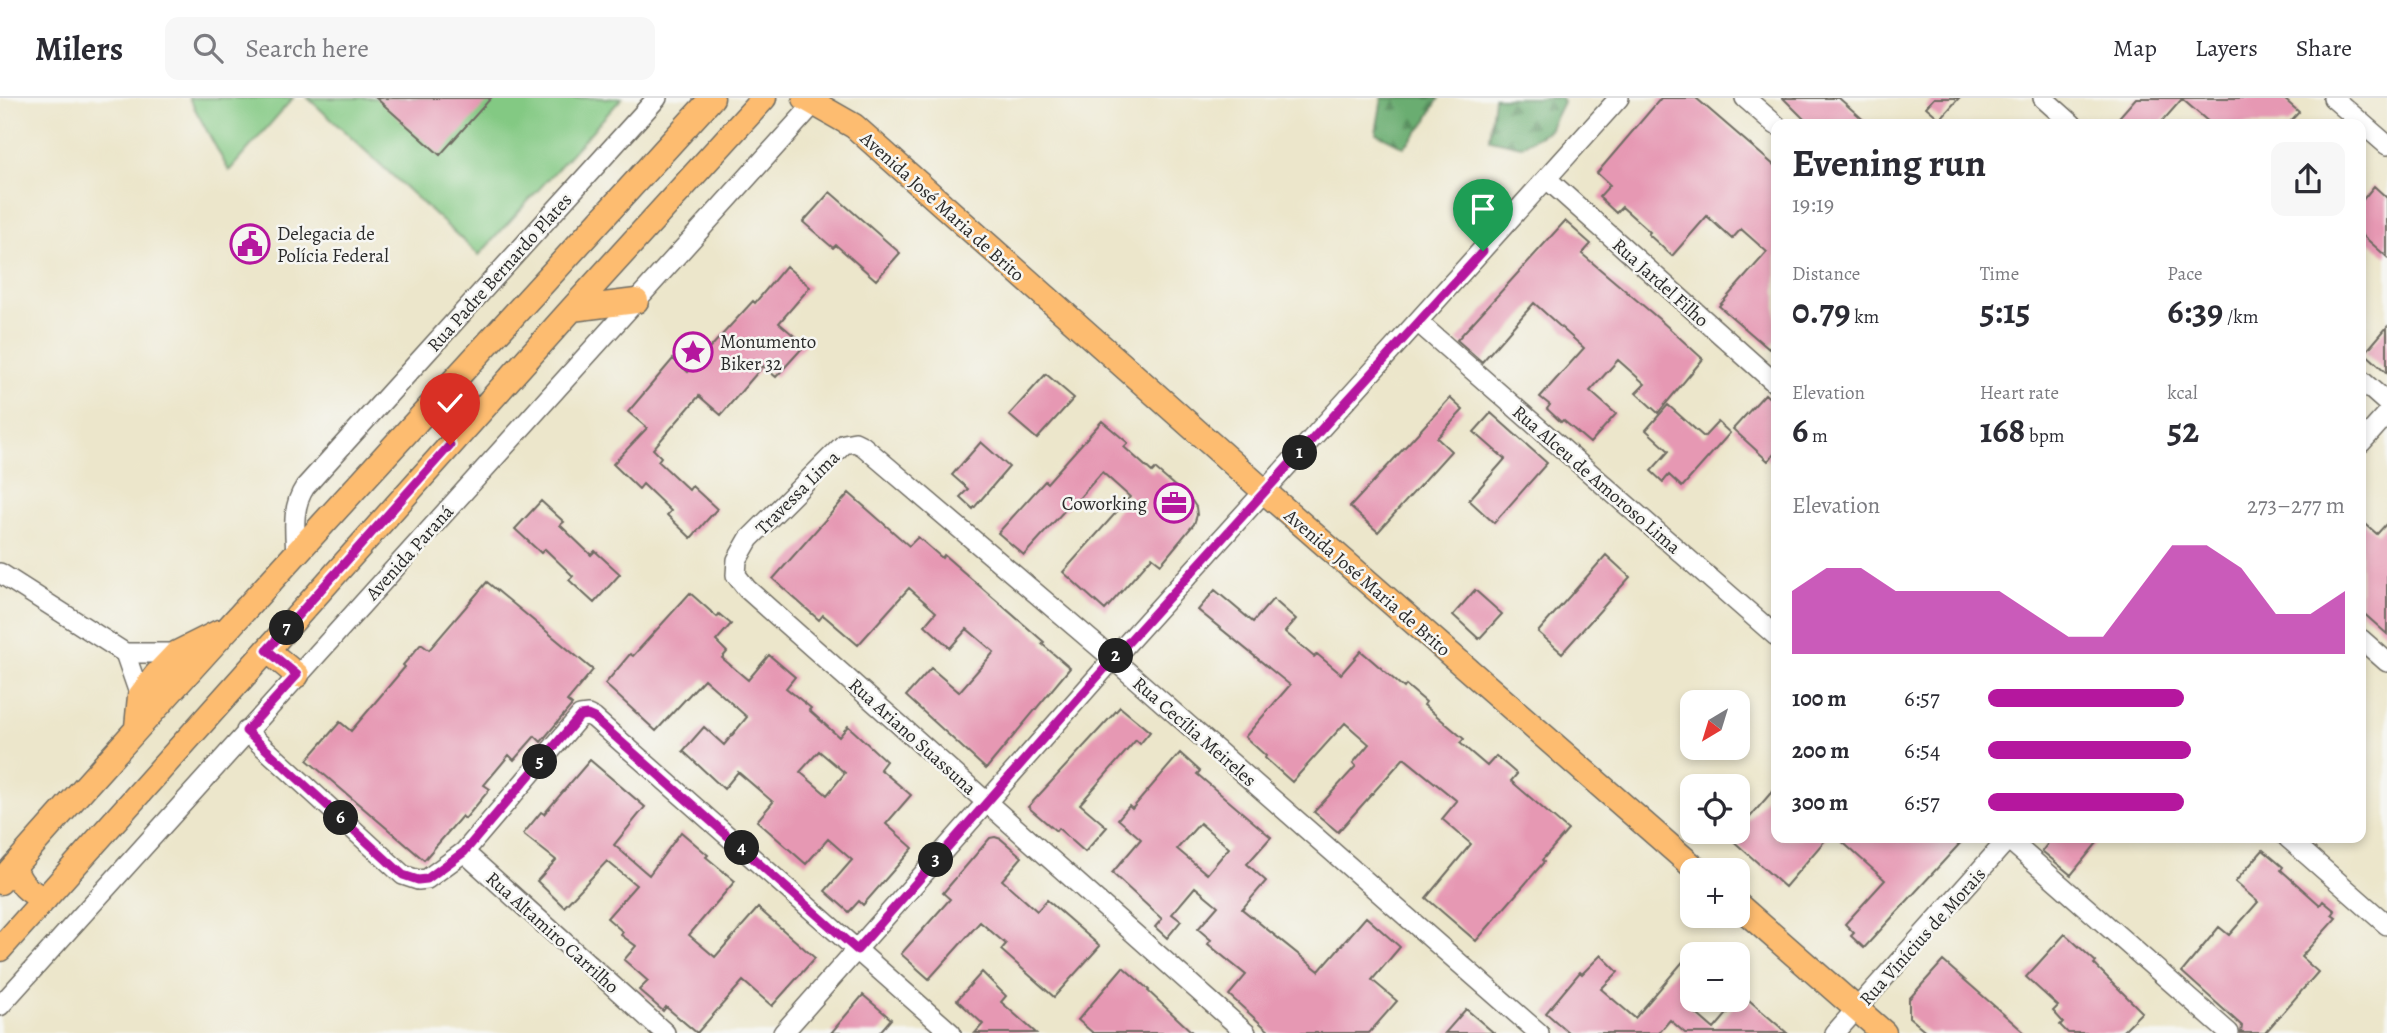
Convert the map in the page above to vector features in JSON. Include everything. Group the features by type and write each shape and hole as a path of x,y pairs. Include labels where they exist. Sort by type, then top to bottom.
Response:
{"main road":[{"path":"45,899 35,895 7,874 137,727 712,98"},
{"name":"Avenida Paraná","path":"0,949 764,98"},
{"name":"Avenida José Maria de Brito","path":"818,99 852,124 1265,492 1683,858"},
{"path":"572,309 636,301"},
{"path":"137,727 140,696 156,675 177,653 232,625"},
{"path":"267,650 297,675"},
{"path":"1750,916 1884,1033"}],"street":[{"name":"Rua Padre Bernardo Plates","path":"296,555 294,513 297,499 305,487 657,98"},
{"path":"783,1033 1113,659 1419,323 1619,98"},
{"path":"1745,98 1771,121"},
{"path":"2043,98 2066,119"},
{"path":"2333,98 2357,119"},
{"name":"Avenida Paraná","path":"0,1006 818,99"},
{"path":"2366,127 2387,145"},
{"name":"Rua Jardel Filho","path":"1547,179 1771,380"},
{"name":"Rua Alceu de Amoroso Lima","path":"1419,323 1771,632"},
{"path":"2366,384 2387,403"},
{"path":"2366,437 2387,414"},
{"name":"Rua Cecília Meireles","path":"844,444 855,442 863,446 1113,659 1539,1033"},
{"name":"Travessa Lima","path":"749,539 844,444"},
{"name":"Rua Ariano Suassuna","path":"749,539 737,560 736,575 747,589 1246,1033"},
{"path":"0,573 125,653 177,653"},
{"path":"2366,643 2387,662"},
{"path":"125,653 140,696"},
{"path":"246,731 403,875 418,880 427,879 464,852 580,716 587,715 594,718 951,1033"},
{"name":"Rua Vinícius de Morais","path":"1835,1033 2004,843"},
{"path":"2013,843 2229,1033"},
{"path":"2294,843 2387,925"},
{"name":"Rua Altamiro Carrilho","path":"464,852 665,1033"}],"green space":[{"path":"189,98 293,98 229,171"},
{"path":"308,98 622,98 479,255"},
{"path":"1382,98 1439,98 1424,125 1404,147 1376,133"},
{"path":"1494,98 1561,98 1563,102 1549,130 1521,146 1489,139"}],"building":[{"path":"376,98 491,98 440,155"},
{"path":"1661,98 1696,98 1771,163 1769,349 1719,306 1767,252 1741,229 1732,239 1707,216 1672,256 1622,207 1616,213 1599,197 1610,185 1597,173"},
{"path":"1783,98 1839,98 1862,119 1804,119"},
{"path":"1934,98 1959,98 1940,119 1926,107"},
{"path":"2136,98 2283,98 2299,112 2293,119 2205,119 2182,99 2164,119 2117,119"},
{"path":"2374,186 2387,198 2387,257 2366,238 2366,196"},
{"path":"830,192 900,253 876,280 836,245 833,248 803,222"},
{"path":"1565,221 1591,244 1582,254 1703,359 1658,413 1636,393 1645,384 1618,360 1590,391 1616,414 1590,443 1563,420 1561,422 1547,409 1550,405 1540,397 1584,348 1534,303 1482,362 1457,340"},
{"path":"786,266 810,287 779,323 805,345 776,377 763,366 721,415 699,396 653,449 661,457 658,461 689,490 692,486 717,509 691,538 667,515 671,511 643,484 639,489 613,464 647,428 628,412 673,359 688,372 753,301 755,303"},
{"path":"2387,327 2387,373 2366,352"},
{"path":"1046,374 1074,398 1037,439 1009,415"},
{"path":"1765,394 1771,399 1771,458 1768,461 1733,429"},
{"path":"1450,398 1463,410 1437,438 1451,451 1378,532 1350,507"},
{"path":"1668,405 1704,437 1718,422 1730,433 1682,487 1669,475 1663,482 1651,471 1669,451 1646,430"},
{"path":"1491,413 1547,463 1494,523 1469,500 1505,459 1474,432"},
{"path":"1102,421 1128,443 1124,447 1152,472 1155,469 1192,501 1197,515 1194,524 1161,564 1152,557 1105,610 1063,572 1130,497 1102,472 1024,555 998,533"},
{"path":"981,442 1009,467 973,509 960,497 968,489 952,475"},
{"path":"849,493 909,546 918,537 942,558 944,555 1070,668 986,769 906,696 931,668 959,692 994,652 967,629 950,648 925,625 936,612 909,588 858,645 823,615 819,620 773,579"},
{"path":"541,501 564,522 560,525 591,555 595,551 620,574 594,603 569,580 573,576 545,549 541,553 515,529"},
{"path":"2387,523 2387,634 2366,615 2366,524 2377,534"},
{"path":"1606,555 1630,577 1562,653 1538,632"},
{"path":"487,582 593,670 567,701 572,705 541,742 535,736 514,760 509,755 484,785 490,789 465,819 462,816 424,860 307,760 340,722 351,731 421,644 429,650"},
{"path":"1215,590 1253,622 1273,599 1296,619 1285,632 1314,657 1317,654 1341,674 1361,651 1404,688 1406,685 1426,702 1424,705 1464,739 1460,743 1487,766 1496,756 1517,774 1511,781 1568,830 1476,941 1426,898 1471,844 1442,819 1457,801 1404,758 1338,832 1314,812 1356,766 1353,763 1369,744 1345,723 1292,782 1265,758 1266,756 1245,737 1290,685 1198,610"},
{"path":"1475,590 1502,614 1479,639 1453,615"},
{"path":"690,593 717,617 719,614 731,624 716,641 727,652 722,658 748,680 769,655 795,677 786,688 811,708 809,710 839,737 848,726 886,761 880,769 911,795 886,824 913,848 863,905 859,901 849,912 825,891 852,860 828,839 806,864 757,821 773,802 738,772 724,789 683,751 704,727 724,745 747,717 704,679 656,731 605,684 630,654 633,656","holes":["819,751 845,773 827,795 800,772"]},
{"path":"1120,707 1150,732 1140,744 1136,740 1080,804 1107,827 1085,852 1058,828 1056,831 1028,807"},
{"path":"1180,753 1200,771 1197,774 1271,837 1247,864 1266,881 1242,909 1319,971 1366,917 1400,947 1372,980 1397,1001 1369,1033 1271,1033 1229,995 1246,975 1208,944 1211,940 1198,929 1218,906 1195,887 1172,914 1181,921 1167,938 1155,927 1162,919 1112,873 1141,839 1118,819 1129,806 1132,809","holes":["1200,823 1229,848 1207,874 1177,849"]},
{"path":"590,760 645,807 614,845 649,875 681,832 735,881 689,935 715,957 758,908 815,958 772,1006 743,981 697,1033 666,1007 663,1011 639,990 648,981 624,960 636,946 621,935 623,932 607,918 636,885 607,861 564,907 537,881 556,860 523,834 541,812 544,814"},
{"path":"1771,793 1771,843 1823,843 1785,887 1737,844 1750,844 1750,817"},
{"path":"995,837 1022,857 1002,880 1037,911 1047,900 1100,946 1054,997 1001,950 1006,944 980,922 929,979 901,954 950,899 943,893 990,838"},
{"path":"1844,843 1960,843 1864,948 1851,936 1854,933 1845,924 1885,880"},
{"path":"2048,843 2097,843 2071,875 2042,851"},
{"path":"2263,850 2320,905 2323,901 2335,911 2332,915 2336,918 2301,957 2318,972 2265,1033 2241,1033 2242,1026 2182,972 2219,927 2229,935 2258,902 2235,882"},
{"path":"2065,934 2096,962 2094,964 2142,1012 2121,1033 2068,1033 2060,1025 2063,1022 2053,1011 2058,1006 2026,977"},
{"path":"1601,955 1618,972 1601,989 1635,1018 1680,965 1680,1012 1694,1012 1714,1029 1728,1012 1750,1012 1750,1001 1787,1033 1685,1033 1670,1020 1659,1033 1569,1033 1546,1013 1580,972 1582,974"},
{"path":"1943,961 2025,1033 1928,1033 1909,1017 1909,999"},
{"path":"1123,967 1193,1033 1093,1033 1078,1020"},
{"path":"982,972 1006,996 1001,1002 1036,1033 975,1033 983,1024 957,1000"},
{"path":"863,995 891,1019 879,1033 831,1033"},
{"path":"1466,1009 1494,1033 1445,1033"}],"place":[{"name":"Delegacia de Polícia Federal","path":"250,244"},
{"name":"Monumento Biker 32","path":"693,352"},
{"name":"Coworking","path":"1174,503"}],"route":[{"path":"450,445 267,650 297,675 246,731 403,875 418,880 427,879 464,852 580,716 587,715 594,718 857,950 1113,659 1483,251"}]}
